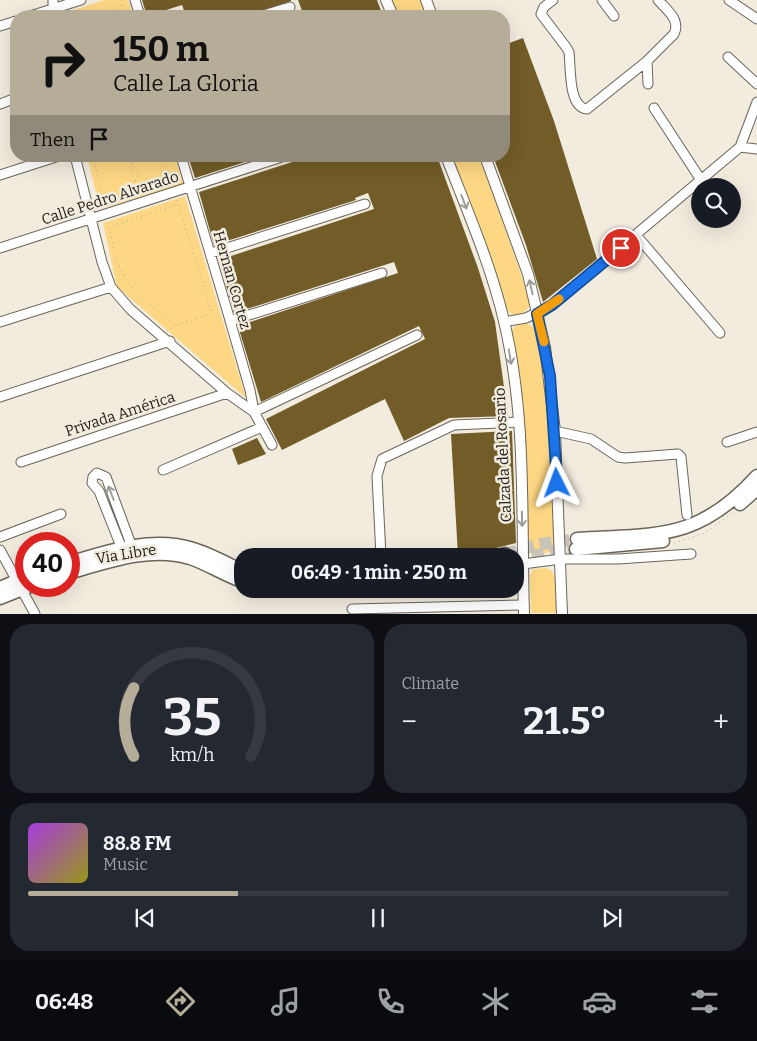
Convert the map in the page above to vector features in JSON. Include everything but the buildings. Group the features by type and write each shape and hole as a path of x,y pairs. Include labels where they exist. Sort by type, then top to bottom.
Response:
{"main road":[{"path":"757,476 718,512 686,528 660,534 576,544 630,546 688,536 723,518 757,489"},
{"path":"80,560 127,548 158,545 192,548 234,567"},
{"path":"80,570 130,558 159,554 188,558 234,578"},
{"path":"0,588 15,585"},
{"path":"0,598 15,589"}],"street":[{"path":"53,8 81,0"},
{"path":"553,0 541,11 542,18 569,52 574,100 581,108 587,109 647,61 676,29 674,19 658,0"},
{"path":"602,0 614,16"},
{"path":"729,0 757,19"},
{"path":"278,10 290,6"},
{"path":"728,57 757,84"},
{"path":"647,61 648,84"},
{"path":"703,178 740,147 757,102"},
{"path":"654,108 700,178"},
{"path":"740,147 757,150"},
{"path":"0,175 40,162"},
{"path":"77,162 102,262 111,287 130,309 227,393 254,412 272,445"},
{"name":"Hernan Cortez","path":"184,162 250,390 254,412"},
{"name":"Calle Pedro Alvarado","path":"0,248 267,162"},
{"name":"Calzada del Rosario","path":"448,162 486,262 504,322 519,422 523,548"},
{"path":"487,162 528,274 550,376 555,431 562,614"},
{"path":"504,322 537,314 557,301 691,188"},
{"path":"211,253 365,204"},
{"path":"636,235 720,333"},
{"path":"230,321 382,273"},
{"path":"0,322 111,287"},
{"path":"254,412 418,335"},
{"path":"0,397 170,342"},
{"name":"Privada América","path":"22,462 227,393"},
{"path":"381,548 378,476 382,459 454,425 519,422"},
{"path":"163,470 262,428"},
{"path":"555,431 586,437 618,456 625,458 676,453 680,455 687,515"},
{"path":"727,442 757,432"},
{"path":"97,473 106,477 127,548 99,491 92,483 93,477 97,473"},
{"path":"0,537 61,514"},
{"path":"0,550 15,572"},
{"path":"524,564 561,559 618,560 691,554"},
{"path":"28,597 35,614"},
{"path":"352,609 524,609"}],"path":[{"path":"94,162 105,204 164,186"},
{"path":"165,162 172,184"},
{"path":"131,163 132,174 139,193"},
{"path":"131,163 139,173 135,182"},
{"path":"177,199 212,314 175,326 130,287 122,275 114,253 109,227 178,204"}],"shaded area":[{"path":"104,0 128,0 131,10 74,10"},
{"path":"390,0 421,0 425,10 394,10"},
{"path":"88,162 177,162 183,184 100,209"},
{"path":"453,162 481,162 531,305 522,314 512,315 503,305"},
{"path":"185,196 246,398 117,287 103,223"},
{"path":"527,323 536,329 549,398 555,547 552,551 540,555 529,550 527,542 509,334 515,326"},
{"path":"545,568 551,570 555,576 557,613 531,613 530,575 533,569"}],"tunnel":[{"path":"524,549 540,544 577,539"},
{"path":"524,559 557,550 576,549"}],"slow traffic":[{"path":"544,342 537,314 559,299"}],"route":[{"path":"557,483 550,376 537,314 552,305 621,248"}]}
